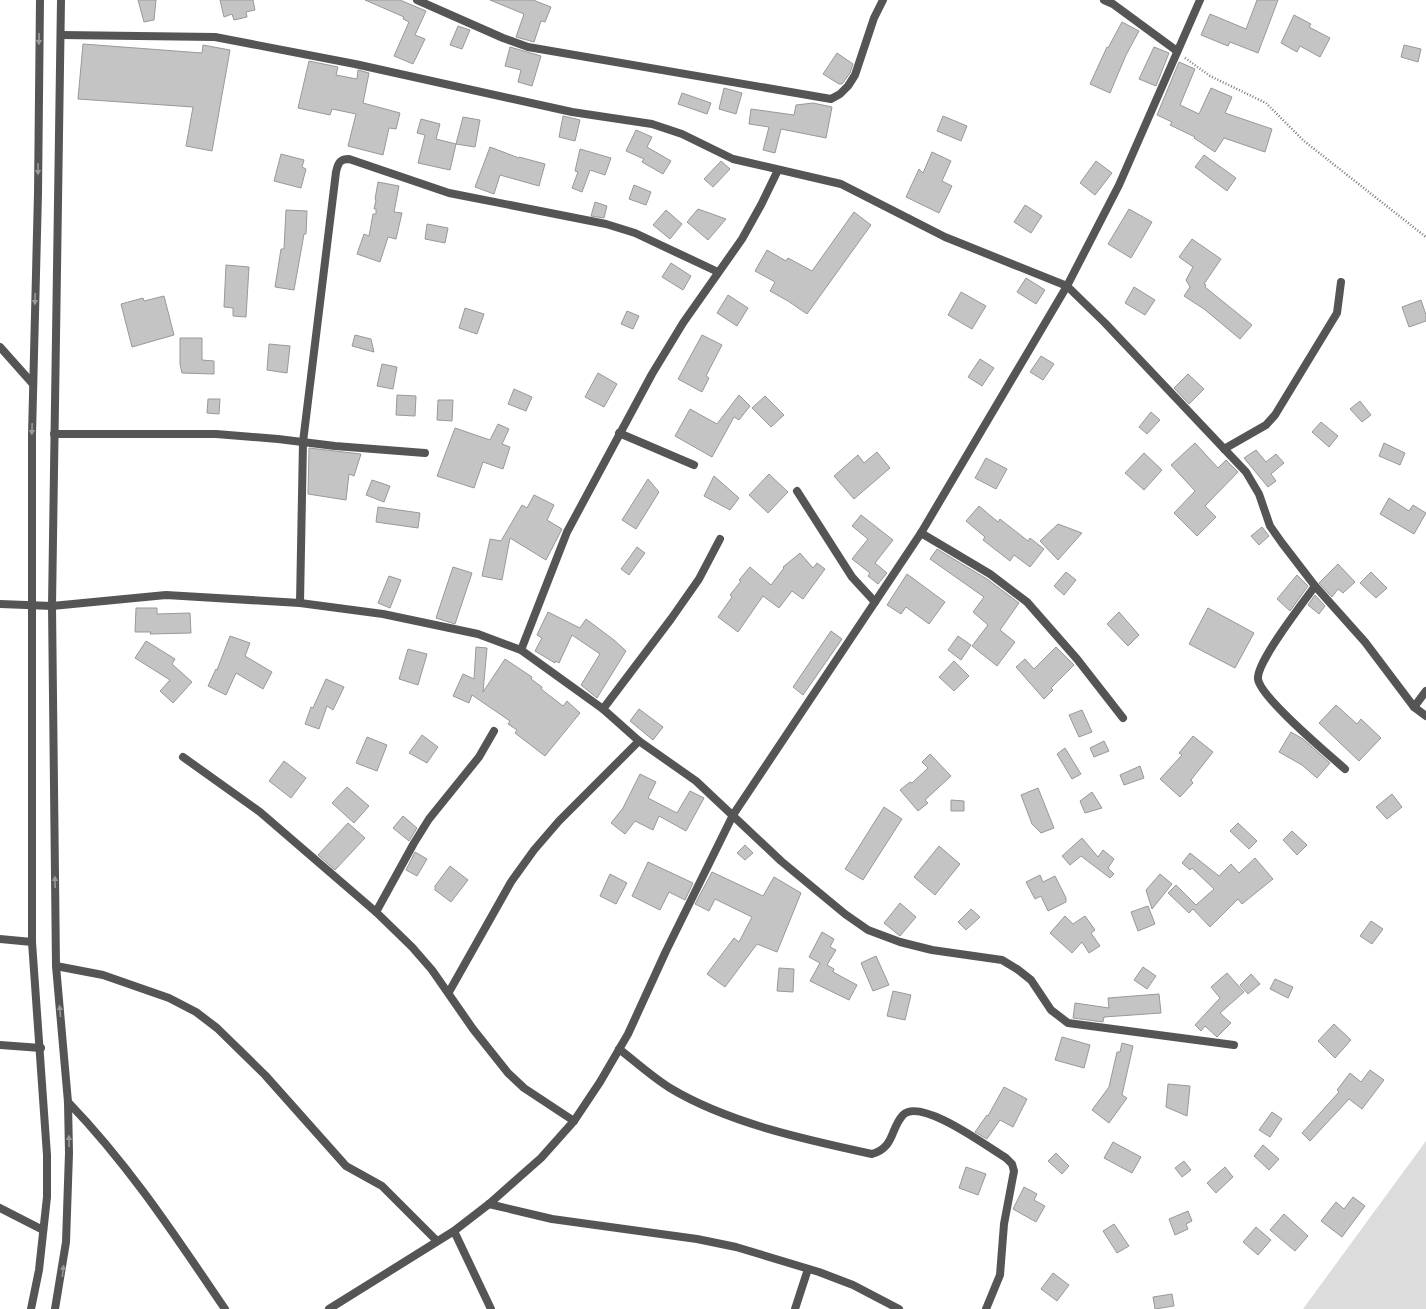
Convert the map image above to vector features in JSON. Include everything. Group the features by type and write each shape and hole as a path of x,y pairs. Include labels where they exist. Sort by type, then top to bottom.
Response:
{"street":[{"path":"31,1309 39,1270 46,1197 48,1155 32,942 33,384 38,194 40,0"},
{"path":"55,1309 66,1242 69,1173 68,1102 56,966 52,606 61,0"},
{"path":"417,0 503,38 528,47 830,99 840,94 856,75 874,18 883,0"},
{"path":"1104,0 1113,4 1177,51"},
{"path":"329,1309 454,1231 489,1204 541,1158 574,1121 619,1049 733,816 921,533 1067,286 1119,185 1200,0"},
{"path":"61,35 215,37 316,56 512,97 572,112 652,124 682,134 733,159 841,184 945,237 1067,286 1105,323 1246,472 1259,494 1270,526 1315,586 1365,642 1414,706 1426,716"},
{"path":"300,603 303,442 336,172 338,164 342,159 349,159 449,193 606,224 635,233 718,272"},
{"path":"521,650 566,532 619,434 683,323 742,239 778,170"},
{"path":"1224,449 1266,425 1275,415 1337,314 1341,282"},
{"path":"0,347 33,384"},
{"path":"54,434 216,434 425,453"},
{"path":"619,434 694,465"},
{"path":"797,491 852,577 875,602"},
{"path":"921,533 990,574 1027,602 1077,659 1123,718"},
{"path":"602,709 671,619 699,579 720,539"},
{"path":"1315,586 1266,656 1260,670 1258,680 1264,692 1278,708 1345,769"},
{"path":"0,604 52,606 166,595 300,603 383,614 478,634 521,650 602,709 640,741 696,781 814,889 868,930 900,942 932,950 1002,960 1031,980 1051,1010 1058,1017 1068,1023 1234,1045"},
{"path":"1414,706 1426,691"},
{"path":"376,912 429,819 479,757 494,731"},
{"path":"449,992 511,882 534,850 559,821 640,741"},
{"path":"183,756 260,812 376,912 412,947 449,992 473,1029 508,1073 524,1088 574,1121"},
{"path":"0,940 32,942"},
{"path":"56,966 103,975 169,998 196,1012 218,1028 265,1075 346,1166 382,1186 437,1241"},
{"path":"0,1045 41,1048"},
{"path":"619,1049 669,1087 688,1097 730,1116 811,1141 872,1154 882,1151 890,1141 904,1115 913,1111 922,1112 959,1127 1006,1158 1012,1164 1014,1171 1004,1224 1000,1275 986,1309"},
{"path":"68,1102 96,1131 157,1208 225,1309"},
{"path":"489,1204 552,1219 704,1241 736,1248 808,1269 853,1285 899,1309"},
{"path":"0,1208 43,1230"},
{"path":"454,1231 491,1309"},
{"path":"795,1309 808,1269"}],"path":[{"path":"1177,51 1190,63 1210,76 1266,103 1304,141 1426,236"}],"shaded area":[{"path":"1426,1141 1426,1309 1303,1309"}],"building":[{"path":"138,0 156,0 154,20 144,22"},
{"path":"220,0 253,0 255,10 246,12 247,17 234,20 232,14 224,17"},
{"path":"365,0 400,0 426,11 415,35 425,39 413,64 394,56 409,22 403,19 404,17"},
{"path":"490,0 533,0 551,7 545,22 541,21 534,42 516,37 524,14"},
{"path":"1257,0 1278,0 1258,53 1230,42 1228,46 1201,35 1210,14 1246,29"},
{"path":"1294,15 1311,24 1309,27 1330,38 1320,57 1300,46 1297,52 1281,43"},
{"path":"1122,22 1139,31 1126,55 1110,93 1090,84 1107,47 1108,48"},
{"path":"458,26 470,30 462,49 450,45"},
{"path":"83,44 202,53 203,45 230,50 212,151 186,146 193,107 78,99"},
{"path":"1404,45 1421,49 1418,62 1401,57"},
{"path":"510,47 541,56 532,86 518,82 521,70 505,66"},
{"path":"1154,47 1169,53 1156,86 1139,79"},
{"path":"837,53 853,64 850,73 842,84 839,84 823,74"},
{"path":"309,61 338,67 336,75 357,79 358,70 369,73 363,103 400,113 396,129 389,128 383,155 348,146 356,114 332,109 330,115 298,108"},
{"path":"1179,62 1195,69 1180,105 1199,114 1211,88 1232,97 1225,113 1272,129 1265,152 1224,138 1215,152 1194,138 1195,137 1170,125 1172,122 1157,115"},
{"path":"724,88 742,93 736,114 719,109"},
{"path":"682,93 711,103 707,114 678,104"},
{"path":"813,103 832,107 826,138 781,129 775,153 763,150 769,127 749,124 751,109 794,115 796,105"},
{"path":"563,116 580,120 575,141 559,137"},
{"path":"943,116 967,126 961,141 937,131"},
{"path":"463,117 480,120 475,147 456,144"},
{"path":"421,119 440,124 436,139 456,144 450,170 418,163 425,135 417,133"},
{"path":"636,130 652,137 647,147 671,161 663,174 642,162 644,159 626,151"},
{"path":"490,147 519,158 545,164 539,186 500,175 494,194 475,187"},
{"path":"580,149 611,158 605,175 590,170 582,192 572,188 578,172 575,171"},
{"path":"932,152 951,161 942,181 952,186 939,213 906,197 919,169 923,173"},
{"path":"281,154 304,160 302,167 306,169 301,188 274,181"},
{"path":"1204,155 1236,178 1227,191 1195,167"},
{"path":"721,161 730,169 713,187 704,179"},
{"path":"1096,161 1112,173 1095,195 1080,183"},
{"path":"378,182 399,186 394,212 402,213 396,239 388,237 380,262 357,254 364,234 369,236 373,214 376,214 376,209 374,209"},
{"path":"634,185 651,192 646,205 629,199"},
{"path":"595,202 607,206 604,218 591,216"},
{"path":"1025,205 1042,216 1031,233 1014,222"},
{"path":"698,209 726,219 708,240 687,222"},
{"path":"1129,209 1152,222 1131,258 1108,244"},
{"path":"286,210 307,211 306,234 304,234 294,290 275,287 281,249 284,249"},
{"path":"666,210 682,224 670,239 653,225"},
{"path":"854,212 871,225 807,314 770,291 775,282 755,271 767,250 786,261 788,258 812,271"},
{"path":"427,224 448,228 445,243 425,239"},
{"path":"1192,239 1221,259 1204,284 1206,285 1205,287 1252,325 1240,339 1204,309 1184,296 1190,287 1186,280 1193,267 1179,257"},
{"path":"671,263 691,276 683,290 662,277"},
{"path":"226,265 249,267 246,317 233,316 233,308 224,307"},
{"path":"1026,278 1045,290 1036,304 1017,292"},
{"path":"1134,287 1155,300 1145,315 1125,303"},
{"path":"961,292 986,306 972,329 948,315"},
{"path":"728,295 748,308 737,326 717,313"},
{"path":"164,296 174,335 132,347 121,304 143,298 144,301"},
{"path":"1421,300 1426,315 1426,321 1409,327 1402,307"},
{"path":"465,308 484,314 477,334 459,328"},
{"path":"627,311 639,316 633,329 621,324"},
{"path":"355,335 371,339 374,352 352,346"},
{"path":"702,335 722,345 706,376 709,378 702,392 678,379"},
{"path":"180,338 202,338 202,360 214,361 214,374 182,373 180,364"},
{"path":"269,344 290,346 287,373 267,370"},
{"path":"1041,356 1054,364 1043,380 1030,372"},
{"path":"980,359 994,368 982,386 968,377"},
{"path":"382,364 397,367 393,389 377,386"},
{"path":"598,373 617,384 604,407 585,397"},
{"path":"1188,374 1204,389 1189,404 1174,388"},
{"path":"514,389 532,397 526,411 508,404"},
{"path":"397,395 416,396 415,416 396,415"},
{"path":"739,395 750,406 739,420 734,417 712,457 675,436 690,409 717,424"},
{"path":"765,396 784,415 771,427 752,408"},
{"path":"208,399 220,399 219,414 207,413"},
{"path":"438,400 453,400 452,421 437,420"},
{"path":"1360,401 1371,415 1362,422 1350,409"},
{"path":"1151,412 1160,420 1147,434 1139,427"},
{"path":"1321,422 1338,436 1329,447 1312,432"},
{"path":"498,424 509,429 502,444 510,447 503,469 483,462 474,488 437,476 455,428 490,440"},
{"path":"1195,443 1218,468 1226,460 1238,472 1205,506 1216,517 1197,536 1174,513 1195,491 1171,465"},
{"path":"1384,443 1405,453 1400,465 1379,456"},
{"path":"309,448 361,454 354,476 349,474 346,500 308,494"},
{"path":"1256,450 1266,462 1276,454 1284,463 1271,474 1276,481 1268,487 1244,458"},
{"path":"877,452 890,468 854,499 834,476 858,455 864,463"},
{"path":"1144,453 1162,470 1144,490 1125,473"},
{"path":"986,458 1007,469 996,489 975,478"},
{"path":"769,474 788,492 768,513 749,495"},
{"path":"714,476 739,498 730,510 704,496"},
{"path":"648,479 659,492 636,529 622,520"},
{"path":"372,480 390,486 384,502 366,495"},
{"path":"534,495 554,505 547,520 562,529 546,560 510,538 502,580 482,576 490,539 501,541 522,505 527,508"},
{"path":"1389,498 1409,511 1413,505 1426,513 1414,534 1380,514"},
{"path":"979,506 998,522 1000,519 1028,541 1030,538 1044,549 1030,567 1014,555 1010,561 983,540 985,537 966,521"},
{"path":"378,507 420,513 418,528 376,522"},
{"path":"861,515 893,540 875,563 887,573 878,584 868,576 870,573 852,559 868,539 852,526"},
{"path":"1058,524 1082,533 1058,560 1040,541"},
{"path":"1262,527 1269,536 1259,545 1251,536"},
{"path":"637,547 645,553 629,575 621,569"},
{"path":"937,549 987,579 1019,603 1000,630 1015,642 997,666 972,646 988,625 973,612 984,597 930,559"},
{"path":"800,553 813,568 817,563 825,569 803,599 792,591 779,608 763,596 738,632 718,617 732,597 730,595 741,581 739,580 750,567 771,585 784,568 783,567"},
{"path":"1338,564 1355,582 1343,593 1338,589 1332,597 1319,583"},
{"path":"453,567 472,573 455,624 436,618"},
{"path":"1066,572 1076,580 1064,595 1054,586"},
{"path":"1371,572 1387,588 1376,598 1360,583"},
{"path":"907,574 945,602 929,624 906,607 901,614 887,605"},
{"path":"1297,575 1308,586 1290,611 1277,599"},
{"path":"389,576 401,580 390,608 378,603"},
{"path":"1315,595 1325,606 1319,614 1308,605"},
{"path":"136,608 157,608 157,614 190,613 191,633 150,634 151,632 135,632"},
{"path":"1208,608 1254,633 1235,668 1189,644"},
{"path":"548,612 580,628 586,619 626,651 597,698 581,685 600,654 572,635 559,663 556,661 555,663 535,651 542,638 537,635"},
{"path":"1119,612 1139,635 1128,646 1107,624"},
{"path":"831,631 842,639 803,695 793,687"},
{"path":"230,636 250,643 245,656 272,672 263,689 236,673 226,695 208,686 216,669 217,670"},
{"path":"958,636 971,645 961,660 948,650"},
{"path":"146,641 175,659 172,664 192,682 173,703 160,691 170,680 135,658"},
{"path":"476,647 487,648 483,692 505,659 532,677 531,679 542,687 541,689 563,706 567,701 580,713 545,756 515,733 517,730 508,724 510,721 472,695 469,703 453,696 463,674 474,679"},
{"path":"1056,647 1074,665 1051,688 1053,690 1044,699 1016,667 1025,659 1034,669"},
{"path":"408,649 427,654 418,685 399,679"},
{"path":"954,661 969,676 954,691 939,677"},
{"path":"326,679 344,687 333,710 327,706 319,729 305,724 311,707 313,708"},
{"path":"1336,705 1357,724 1361,719 1381,738 1359,761 1319,723"},
{"path":"639,709 663,727 653,740 630,721"},
{"path":"1082,710 1092,732 1079,737 1069,715"},
{"path":"1291,732 1303,739 1330,763 1317,778 1302,765 1279,752"},
{"path":"422,735 438,747 427,763 409,753"},
{"path":"1193,736 1213,752 1191,780 1193,783 1180,797 1160,779 1182,755 1179,753"},
{"path":"367,737 387,745 377,771 356,763"},
{"path":"1104,741 1109,751 1094,757 1090,748"},
{"path":"1065,748 1081,774 1072,779 1057,754"},
{"path":"930,754 951,776 925,800 928,803 918,811 900,790 910,782 912,783 928,768 922,762"},
{"path":"284,761 306,778 291,798 269,781"},
{"path":"1140,766 1144,778 1124,785 1120,775"},
{"path":"640,774 656,782 648,798 677,813 690,791 704,798 686,831 659,816 653,830 635,821 625,834 611,823 623,808"},
{"path":"347,787 369,806 354,823 332,803"},
{"path":"1038,788 1054,828 1041,833 1032,824 1021,795"},
{"path":"1092,792 1102,808 1085,813 1080,801"},
{"path":"1392,794 1402,807 1387,819 1376,807"},
{"path":"951,800 964,801 964,811 951,811"},
{"path":"884,807 902,819 863,880 845,869"},
{"path":"403,816 417,828 409,841 393,828"},
{"path":"348,823 365,838 335,870 318,855"},
{"path":"1238,823 1257,841 1249,849 1230,831"},
{"path":"1292,831 1307,845 1297,855 1283,840"},
{"path":"1082,838 1098,857 1103,850 1114,859 1108,868 1114,874 1110,878 1081,856 1070,865 1062,856"},
{"path":"745,845 753,853 745,860 737,853"},
{"path":"939,846 960,864 935,895 914,877"},
{"path":"415,852 427,859 417,876 406,870"},
{"path":"1190,853 1219,876 1231,864 1239,873 1255,858 1273,879 1242,904 1238,899 1210,927 1193,909 1189,913 1168,893 1176,885 1196,905 1214,889 1192,868 1190,870 1182,863"},
{"path":"648,862 693,883 685,900 669,892 660,910 632,896"},
{"path":"450,866 468,880 451,902 435,890 435,886"},
{"path":"712,872 763,896 774,877 801,893 777,952 757,944 725,987 707,974 734,938 739,942 752,917 715,899 709,911 695,904"},
{"path":"610,874 627,883 616,904 600,896"},
{"path":"1160,874 1172,884 1152,909 1146,890"},
{"path":"1040,875 1043,882 1055,876 1066,898 1066,902 1048,911 1041,896 1035,899 1026,882"},
{"path":"900,903 916,917 900,936 884,923"},
{"path":"1148,906 1155,924 1138,931 1131,912"},
{"path":"971,909 980,917 966,930 958,922"},
{"path":"1065,916 1073,924 1085,916 1095,930 1091,933 1100,946 1089,953 1082,942 1072,953 1050,933"},
{"path":"1371,921 1383,929 1372,944 1360,936"},
{"path":"822,932 834,939 830,947 836,950 827,965 834,969 833,972 857,985 849,1000 810,981 820,963 809,957"},
{"path":"876,956 889,985 873,991 861,963"},
{"path":"1143,967 1156,976 1147,989 1134,980"},
{"path":"779,968 794,969 793,992 777,991"},
{"path":"1227,973 1244,992 1220,1013 1231,1023 1217,1037 1205,1026 1201,1031 1195,1025 1220,998 1211,987"},
{"path":"1251,974 1260,984 1248,994 1240,985"},
{"path":"1275,979 1293,987 1288,998 1270,989"},
{"path":"893,991 911,995 905,1020 887,1016"},
{"path":"1159,994 1161,1013 1104,1017 1103,1022 1073,1018 1075,1003 1109,1008 1108,998"},
{"path":"1334,1024 1351,1040 1335,1058 1318,1041"},
{"path":"1062,1037 1090,1045 1084,1068 1055,1060"},
{"path":"1122,1043 1133,1046 1122,1095 1127,1098 1109,1123 1092,1110 1109,1087 1117,1052 1120,1052"},
{"path":"1370,1070 1384,1080 1362,1109 1349,1099 1310,1141 1302,1133 1339,1092 1337,1090 1350,1073 1361,1082"},
{"path":"1168,1084 1190,1086 1187,1116 1166,1107"},
{"path":"1004,1087 1027,1099 1013,1127 1000,1120 987,1139 975,1132 987,1115 988,1116"},
{"path":"1272,1112 1282,1119 1270,1137 1259,1130"},
{"path":"1113,1142 1141,1157 1132,1173 1104,1158"},
{"path":"1263,1145 1279,1159 1269,1170 1254,1156"},
{"path":"1056,1153 1069,1166 1062,1174 1048,1161"},
{"path":"1184,1161 1191,1170 1182,1177 1175,1168"},
{"path":"966,1167 986,1174 978,1195 959,1188"},
{"path":"1225,1167 1233,1177 1216,1193 1207,1183"},
{"path":"1024,1187 1037,1194 1034,1200 1045,1206 1036,1222 1013,1209"},
{"path":"1353,1197 1365,1206 1342,1237 1321,1221 1336,1202 1344,1209"},
{"path":"1188,1211 1192,1221 1186,1224 1188,1229 1175,1235 1169,1219"},
{"path":"1284,1214 1308,1236 1295,1251 1270,1230"},
{"path":"1114,1224 1129,1246 1117,1253 1103,1231"},
{"path":"1256,1227 1271,1240 1258,1255 1243,1242"},
{"path":"1053,1273 1069,1285 1057,1301 1041,1289"},
{"path":"1172,1294 1174,1306 1155,1309 1153,1297"}]}
